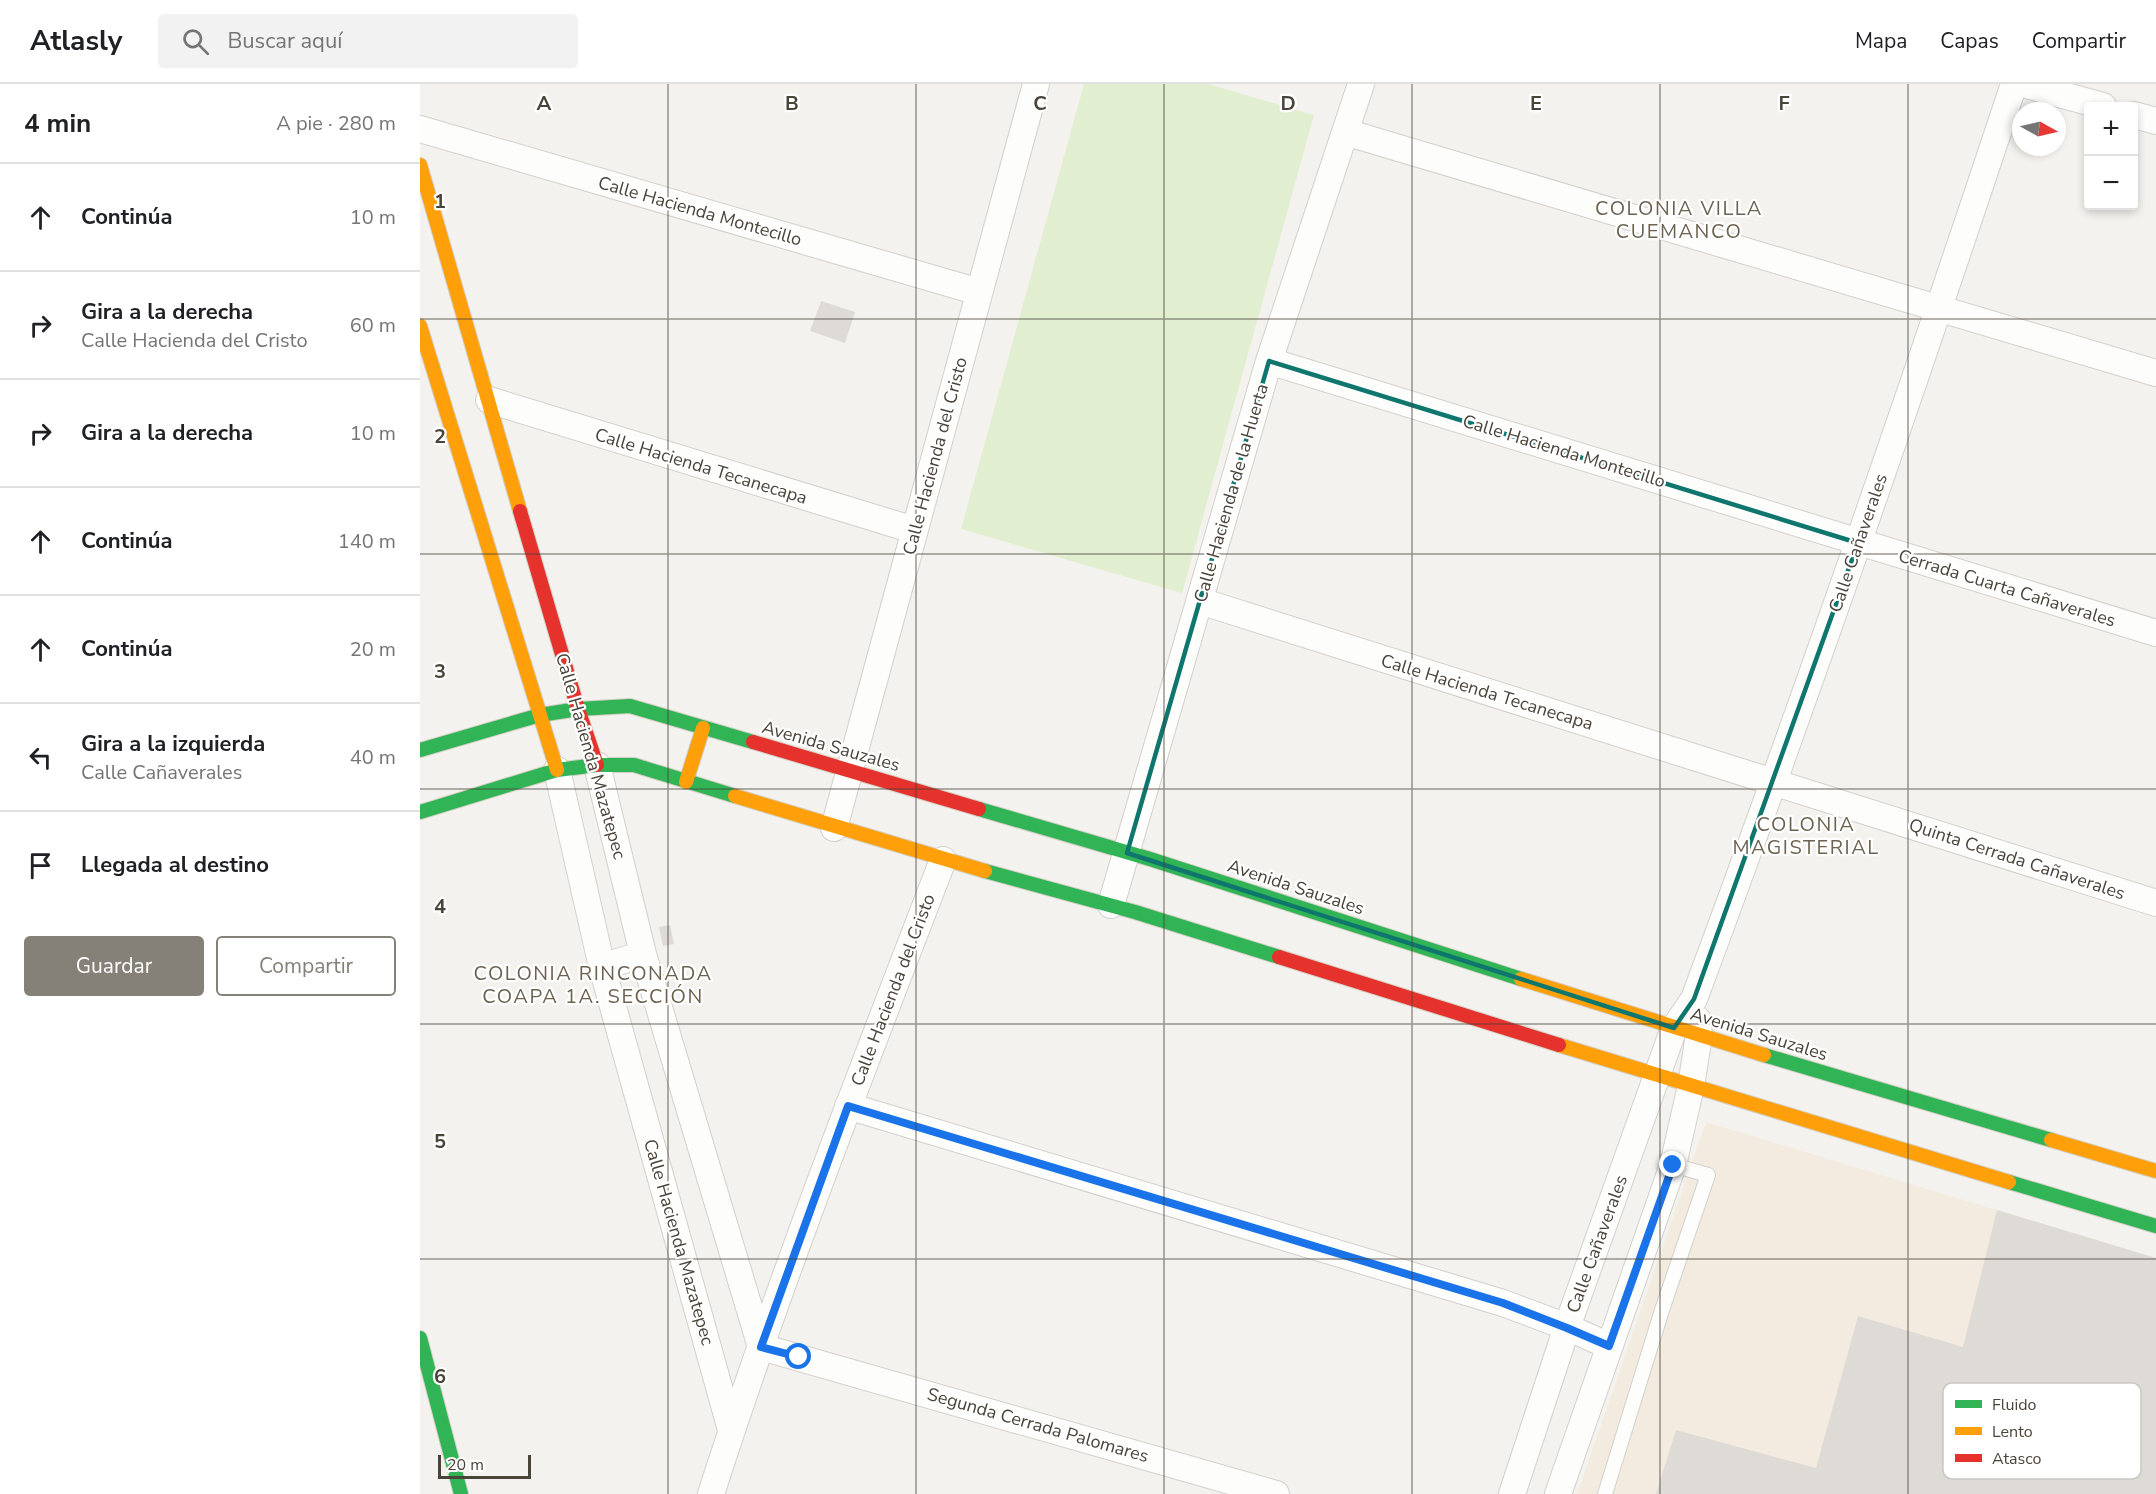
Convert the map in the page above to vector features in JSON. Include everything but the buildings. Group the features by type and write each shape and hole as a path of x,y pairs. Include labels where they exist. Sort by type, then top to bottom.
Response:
{"street":[{"name":"Calle Hacienda del Cristo","path":"834,828 1036,84"},
{"name":"Calle Hacienda de la Huerta","path":"1111,905 1269,361 1361,84"},
{"name":"Calle Cañaverales","path":"1512,1494 1567,1328 1674,1028 1695,999 1775,782 1939,310 2014,84"},
{"path":"2023,84 2088,102"},
{"path":"2138,116 2156,121"},
{"name":"Calle Hacienda Montecillo","path":"420,129 979,292"},
{"path":"1345,132 2156,373"},
{"name":"Calle Hacienda Mazatepec","path":"420,165 489,400 527,549 597,765 643,954 761,1347"},
{"name":"Calle Hacienda Mazatepec","path":"420,326 497,557 557,770 602,967 731,1430"},
{"name":"Calle Hacienda Montecillo","path":"1269,361 1858,543"},
{"name":"Calle Hacienda Tecanecapa","path":"489,400 914,530"},
{"name":"Cerrada Cuarta Cañaverales","path":"1858,543 2156,633"},
{"name":"Calle Hacienda Tecanecapa","path":"1200,601 1775,782"},
{"name":"Avenida Sauzales","path":"420,750 540,715 578,709 630,706 1127,852 1928,1109 2156,1171"},
{"path":"686,782 704,728"},
{"path":"420,812 557,770 597,765 634,765 943,860 1111,905 1691,1086 1915,1147 2156,1226"},
{"name":"Quinta Cerrada Cañaverales","path":"1775,782 2156,903"},
{"name":"Calle Hacienda del Cristo","path":"711,1494 731,1430 848,1106 943,860"},
{"path":"602,967 643,954"},
{"name":"Calle Cañaverales","path":"1558,1494 1673,1165 1691,1086 1699,1035 1695,999"},
{"path":"848,1106 1503,1303 1609,1346"},
{"path":"420,1338 462,1494"},
{"name":"Segunda Cerrada Palomares","path":"761,1347 1276,1494"}],"lane":[{"path":"1605,1494 1662,1310 1708,1175 1673,1165"}],"highlighted area":[{"path":"1269,361 1858,543 1694,999 1674,1028 1127,853"}],"shaded area":[{"path":"1706,1122 2156,1258 2156,1494 1577,1494"}],"green space":[{"path":"1084,84 1208,84 1314,115 1182,593 961,529"}],"traffic: fast":[{"path":"420,750 540,715 578,709 630,706 753,742"},
{"path":"420,812 557,770 597,765 634,765 735,796"},
{"path":"979,809 1150,859 1521,979"},
{"path":"985,871 1135,912 1279,957"},
{"path":"1764,1055 2051,1140"},
{"path":"2009,1182 2156,1226"},
{"path":"420,1338 461,1494"}],"traffic: slow":[{"path":"420,165 520,511"},
{"path":"420,326 557,770"},
{"path":"686,782 703,728"},
{"path":"735,796 985,871"},
{"path":"1521,979 1764,1055"},
{"path":"1559,1045 2009,1182"},
{"path":"2051,1140 2156,1171"}],"traffic: jam":[{"path":"520,511 578,709 597,765"},
{"path":"753,742 979,809"},
{"path":"1279,957 1559,1045"}],"district":[{"name":"COLONIA VILLA CUEMANCO","path":"1679,220"},
{"name":"COLONIA MAGISTERIAL","path":"1806,836"},
{"name":"COLONIA RINCONADA COAPA 1A. SECCIÓN","path":"593,984"}],"route":[{"path":"799,1357 761,1347 848,1106 1503,1303 1609,1346 1673,1165"}]}
